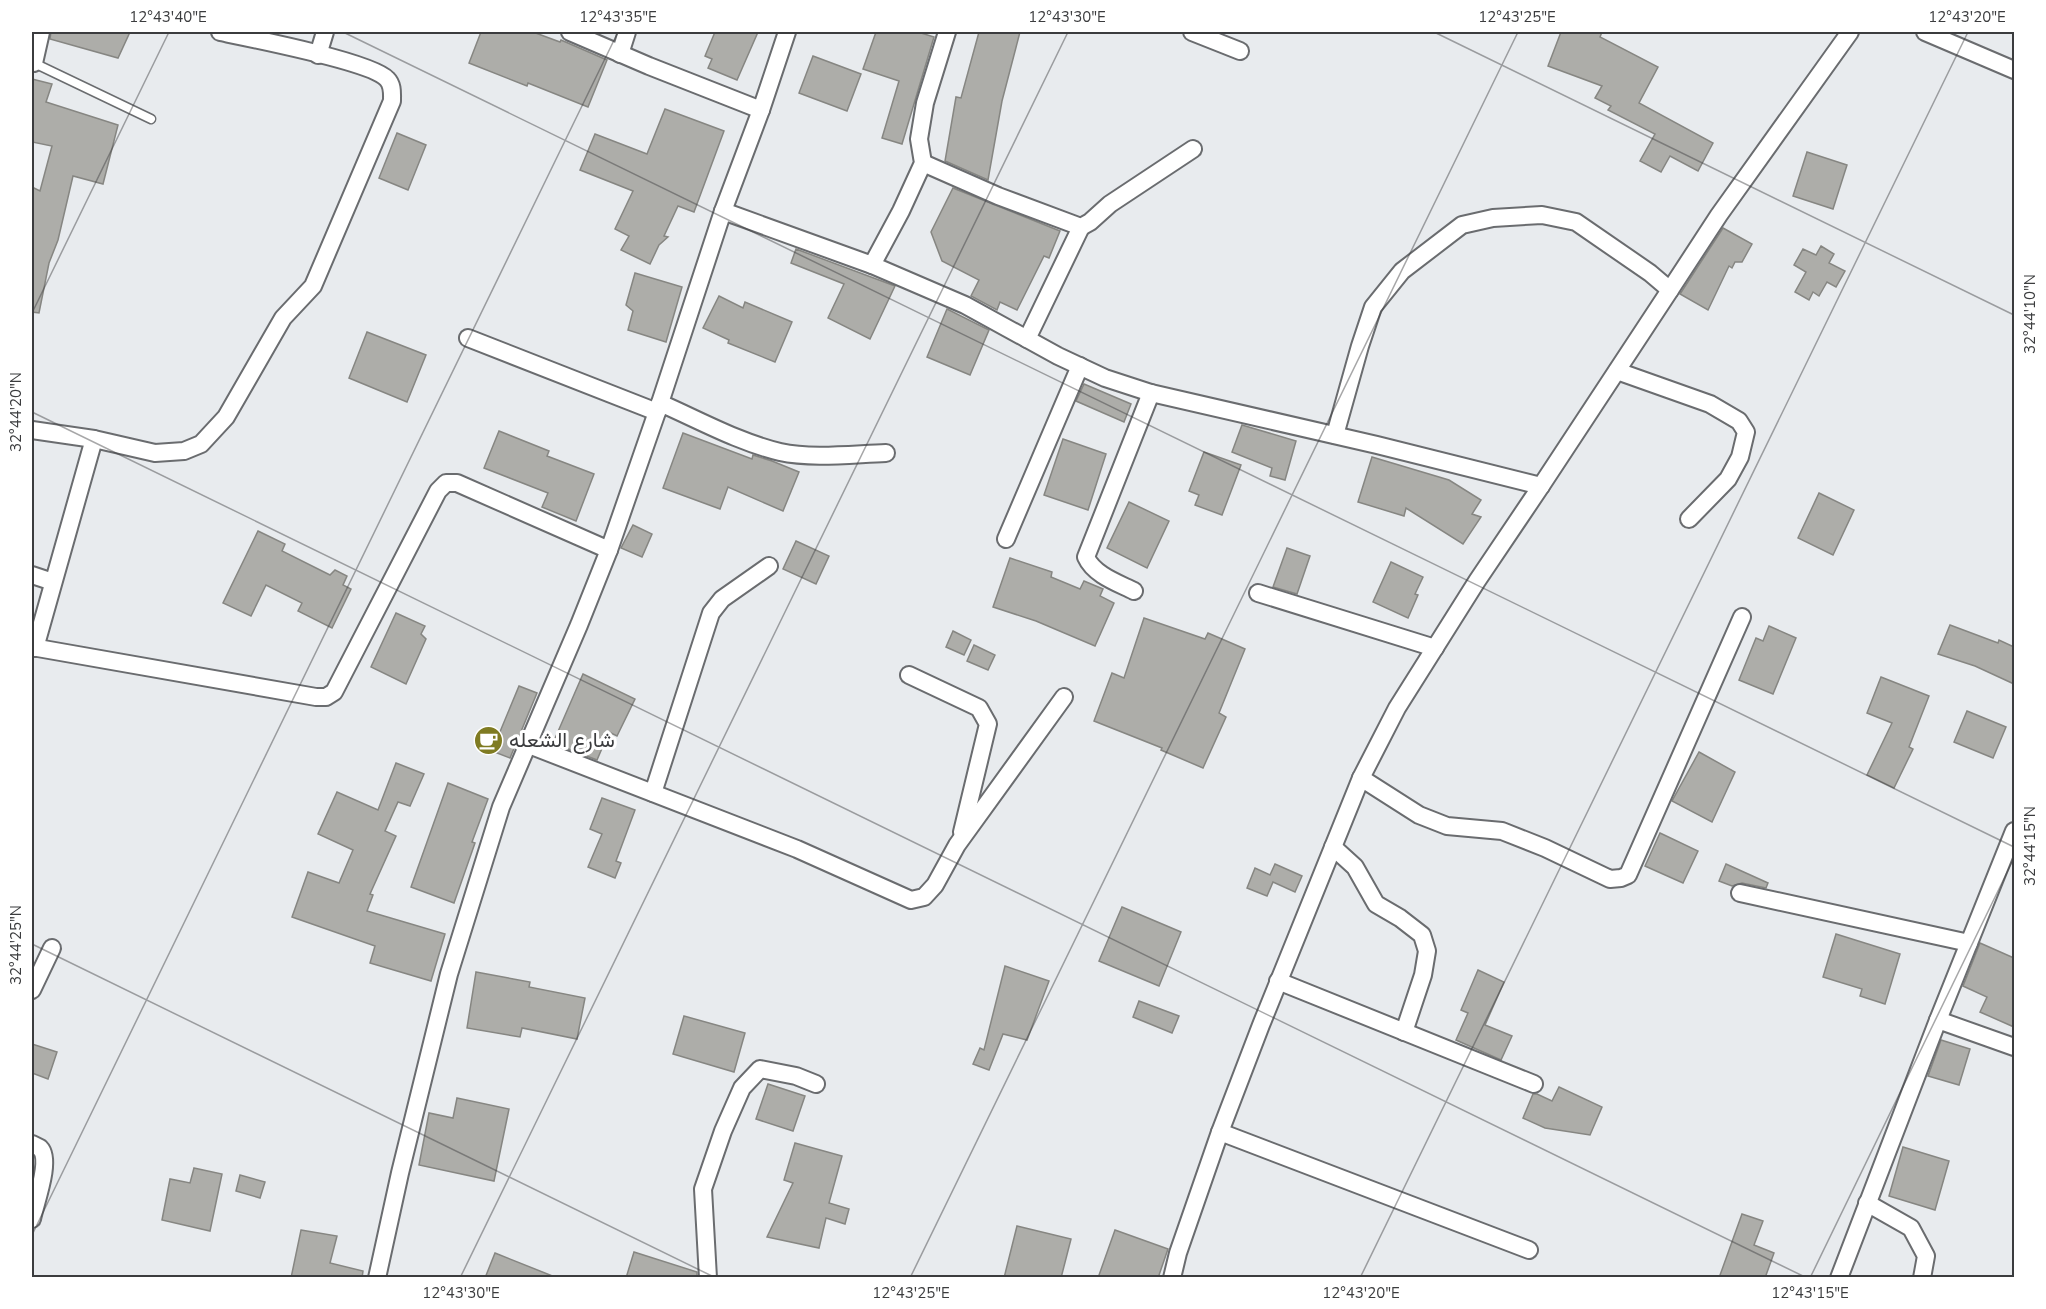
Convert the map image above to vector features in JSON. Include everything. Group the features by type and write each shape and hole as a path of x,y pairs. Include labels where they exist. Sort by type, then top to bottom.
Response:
{"street":[{"path":"33,62 41,32"},
{"path":"32,430 94,439 155,453 184,451 201,444 226,417 283,318 313,286 392,101 392,89 387,79 377,71 364,66 249,35 220,32"},
{"path":"318,55 325,32"},
{"path":"570,32 761,110"},
{"path":"620,54 627,32"},
{"path":"377,1278 400,1173 449,974 501,807 529,745 609,549 723,211 787,32"},
{"path":"872,265 901,212 923,163 919,139 925,103 947,32"},
{"path":"1192,32 1240,51"},
{"path":"1172,1278 1178,1253 1220,1132 1278,981 1361,778 1397,708 1477,581 1542,486 1719,215 1850,32"},
{"path":"1925,32 2014,70"},
{"path":"1027,339 1081,227 1110,204 1193,148"},
{"path":"923,163 998,196 1081,227"},
{"path":"723,211 872,265 965,305 1105,378 1151,393 1542,486"},
{"path":"1335,435 1373,307 1402,271 1462,225 1493,218 1542,215 1576,222 1650,273 1670,290"},
{"path":"468,338 781,452 806,455 886,453"},
{"path":"1006,539 1080,366"},
{"path":"1617,371 1710,404 1739,421 1746,432 1740,457 1728,479 1689,519"},
{"path":"1134,591 1103,575 1090,565 1086,557 1151,393"},
{"path":"94,439 33,648 326,697 334,692 438,491 446,483 457,483 609,549"},
{"path":"653,793 711,613 722,599 769,566"},
{"path":"32,574 53,582"},
{"path":"1258,593 1435,648"},
{"path":"1361,778 1419,815 1447,826 1502,831 1545,848 1610,879 1621,878 1628,875 1742,617"},
{"path":"909,675 979,708 988,724 960,842"},
{"path":"529,745 797,849 911,900 924,897 935,885 960,842 1064,697"},
{"path":"1839,1278 1938,1020 2014,831"},
{"path":"1333,847 1355,867 1376,904 1422,934 1427,951 1423,975 1404,1032"},
{"path":"1740,893 1969,943"},
{"path":"32,990 52,948"},
{"path":"1278,981 1534,1084"},
{"path":"1938,1020 2014,1047"},
{"path":"708,1278 703,1189 719,1140 742,1088 760,1069 796,1076 816,1084"},
{"path":"1220,1132 1529,1250"},
{"path":"32,1144 40,1148 45,1157 32,1219"},
{"path":"1867,1203 1911,1228 1926,1256 1922,1278"}],"lane":[{"path":"33,62 151,119"}],"building":[{"path":"51,32 130,32 118,58 50,39"},
{"path":"481,32 533,32 560,42 561,40 607,60 588,107 469,63"},
{"path":"715,32 758,32 737,80 708,68 712,59 705,56"},
{"path":"876,32 918,32 934,37 902,144 882,138 899,81 863,69"},
{"path":"979,32 1020,32 1002,101 988,180 945,161 956,97 961,98"},
{"path":"1561,32 1602,32 1600,37 1658,67 1639,103 1713,143 1698,171 1670,156 1661,172 1640,161 1655,134 1608,110 1611,106 1595,98 1602,86 1548,66"},
{"path":"813,56 861,74 847,111 799,93"},
{"path":"32,79 52,84 46,102 118,125 103,184 73,176 58,240 49,263 39,313 32,312 32,187 40,191 52,146 32,142"},
{"path":"665,109 724,131 694,212 678,206 664,236 668,237 659,245 650,264 621,250 629,236 615,229 633,191 580,170 595,134 647,154"},
{"path":"397,133 426,145 408,190 379,178"},
{"path":"1807,152 1847,165 1833,209 1793,196"},
{"path":"953,188 1060,231 1049,258 1044,256 1017,310 1000,302 997,310 971,296 979,280 942,261 931,232"},
{"path":"1723,228 1752,244 1742,262 1735,262 1732,268 1729,266 1708,310 1680,294"},
{"path":"1821,246 1834,254 1829,263 1845,271 1836,287 1827,282 1819,296 1813,292 1809,300 1795,292 1806,272 1794,265 1803,249 1816,255"},
{"path":"796,249 895,286 870,339 828,318 844,284 791,263"},
{"path":"635,273 682,287 666,342 628,330 633,311 626,305"},
{"path":"719,296 743,308 745,302 792,322 775,362 728,343 729,340 703,328"},
{"path":"947,309 989,330 970,375 927,357"},
{"path":"367,332 426,355 407,402 349,378"},
{"path":"1084,384 1131,404 1124,422 1076,401"},
{"path":"1242,425 1296,441 1285,480 1270,476 1272,468 1232,452"},
{"path":"499,431 549,451 547,456 594,474 576,521 542,507 548,493 484,468"},
{"path":"683,433 752,459 753,455 799,472 783,511 728,487 720,509 663,488"},
{"path":"1063,439 1106,454 1088,510 1044,495"},
{"path":"1204,452 1241,465 1222,515 1195,505 1199,495 1189,491"},
{"path":"1372,457 1449,480 1481,500 1472,514 1481,517 1463,544 1406,508 1404,516 1358,502"},
{"path":"1819,493 1854,510 1833,555 1798,538"},
{"path":"1129,502 1169,521 1147,568 1107,548"},
{"path":"633,525 652,534 642,557 621,548"},
{"path":"258,531 285,544 282,551 330,575 335,570 347,576 343,585 351,589 332,628 298,611 302,603 266,585 251,616 223,603"},
{"path":"796,541 829,556 816,584 783,569"},
{"path":"1287,548 1310,556 1297,594 1273,587"},
{"path":"1010,558 1052,572 1051,577 1080,589 1084,581 1103,589 1100,596 1114,603 1095,646 1036,621 993,607"},
{"path":"1391,562 1423,577 1408,618 1373,602"},
{"path":"396,613 425,626 421,634 426,639 406,684 371,667"},
{"path":"1144,618 1205,639 1208,633 1245,649 1219,713 1226,717 1203,768 1161,750 1162,748 1094,721 1112,673 1124,678"},
{"path":"1950,625 2014,647 2014,684 1975,666 1938,654"},
{"path":"1769,626 1796,638 1773,694 1739,680 1756,638 1763,641"},
{"path":"953,631 971,640 964,655 946,647"},
{"path":"974,645 995,655 988,670 967,661"},
{"path":"583,674 635,699 617,736 609,732 597,760 553,743"},
{"path":"1881,677 1929,696 1909,747 1913,749 1894,788 1867,775 1892,723 1867,713"},
{"path":"519,686 537,693 510,758 492,751"},
{"path":"1967,711 2006,727 1993,758 1954,742"},
{"path":"1699,752 1735,772 1712,822 1672,801"},
{"path":"396,763 424,774 410,806 398,802 385,831 396,836 370,894 373,895 367,911 445,934 431,981 370,963 375,946 292,917 308,872 339,883 353,850 318,834 337,792 378,810"},
{"path":"448,783 488,799 472,842 475,843 454,903 411,887"},
{"path":"602,798 635,810 616,861 621,863 615,878 588,867 602,834 590,829"},
{"path":"1660,833 1698,851 1683,883 1645,866"},
{"path":"1275,864 1302,876 1295,892 1273,882 1267,896 1247,888 1255,868 1270,875"},
{"path":"1726,864 1768,883 1766,888 1742,883 1732,886 1719,881"},
{"path":"1122,907 1181,932 1159,986 1099,961"},
{"path":"1836,934 1900,954 1885,1004 1860,996 1862,989 1823,977"},
{"path":"1980,943 2014,958 2014,1027 1980,1012 1987,997 1963,986"},
{"path":"1005,966 1049,981 1027,1040 1003,1034 989,1070 973,1064 980,1048 984,1050"},
{"path":"1478,970 1504,982 1485,1025 1512,1036 1501,1060 1456,1040 1468,1013 1461,1010"},
{"path":"476,972 530,982 529,987 585,998 577,1039 522,1028 520,1037 467,1028"},
{"path":"1139,1001 1179,1016 1172,1033 1133,1017"},
{"path":"684,1016 745,1033 734,1072 673,1054"},
{"path":"1941,1040 1970,1049 1959,1085 1928,1076"},
{"path":"32,1044 57,1052 48,1079 32,1073"},
{"path":"768,1084 805,1096 793,1131 756,1119"},
{"path":"1559,1087 1602,1107 1590,1135 1545,1128 1523,1118 1533,1094 1552,1101"},
{"path":"457,1098 509,1109 494,1181 419,1165 429,1113 453,1118"},
{"path":"795,1143 842,1156 829,1203 849,1209 845,1224 826,1218 819,1248 767,1237 793,1183 784,1180"},
{"path":"1903,1147 1949,1161 1935,1210 1889,1196"},
{"path":"194,1168 222,1174 210,1231 162,1220 170,1179 190,1183"},
{"path":"240,1175 265,1182 260,1198 236,1191"},
{"path":"1742,1214 1763,1221 1754,1245 1774,1253 1765,1278 1719,1278"},
{"path":"1017,1226 1071,1239 1061,1278 1004,1278"},
{"path":"301,1230 337,1236 330,1263 363,1271 362,1278 291,1278"},
{"path":"1115,1230 1168,1249 1158,1278 1098,1278"},
{"path":"634,1252 697,1272 697,1278 626,1278"},
{"path":"495,1253 555,1277 555,1278 485,1278"}],"place":[{"name":"شارع الشعله","path":"488,740"}]}
